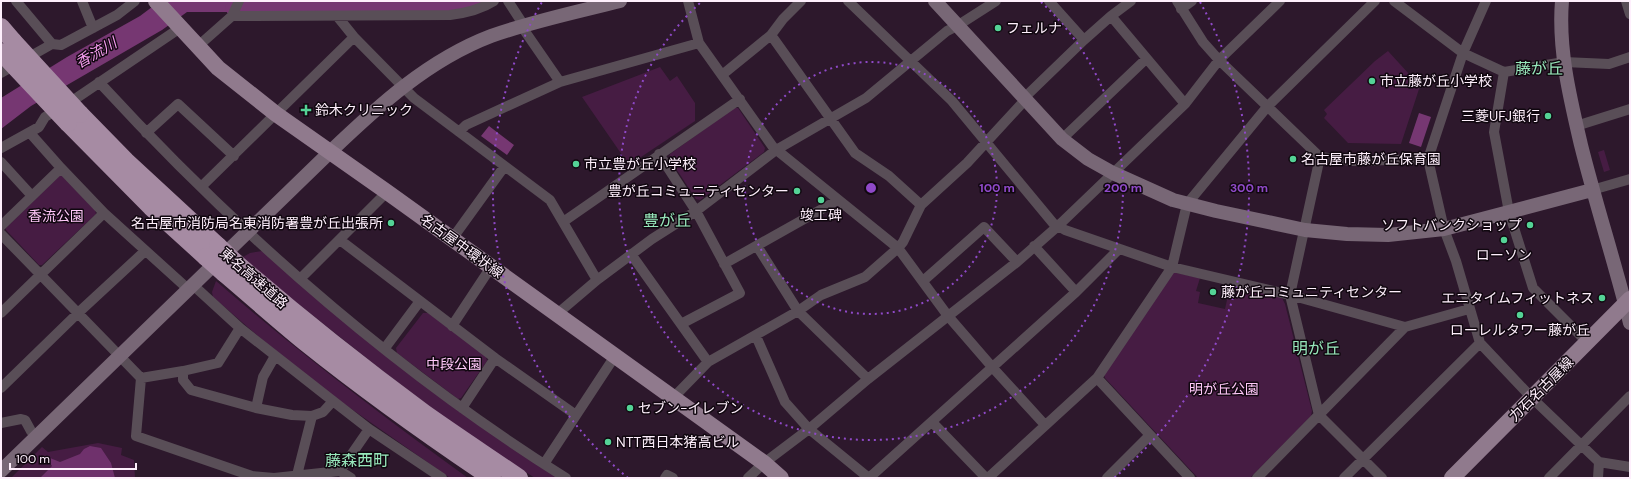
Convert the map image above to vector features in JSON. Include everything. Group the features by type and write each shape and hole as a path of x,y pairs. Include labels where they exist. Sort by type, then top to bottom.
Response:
{"highway":[{"name":"東名高速道路","path":"5,40 74,118 136,171 212,252 304,341 415,425 492,478"},
{"name":"東名高速道路","path":"230,268 279,300 424,413 519,478"}],"main road":[{"name":"名古屋中環状線","path":"156,1 218,68 276,114 558,314 764,463 781,478"},
{"name":"力石名古屋線","path":"1452,478 1628,301"}],"street":[{"path":"16,1 52,44"},
{"path":"82,1 93,28"},
{"path":"1,73 52,44 61,45 93,28 117,15 135,1"},
{"path":"197,47 236,8 337,16 450,15 473,10 494,1"},
{"path":"508,1 521,21 522,27 560,82"},
{"path":"1,471 330,152 371,113 402,87 431,66 475,43 522,27 620,1"},
{"path":"688,1 699,43 776,150 898,248 924,281 948,316 1045,425"},
{"path":"722,75 771,35 783,19 801,1"},
{"path":"848,1 952,101 1052,223 1065,230 1172,266 1290,295 1404,327"},
{"path":"935,1 1062,140 1088,159 1113,173 1173,200 1187,204 1305,230 1388,236 1444,229 1630,179"},
{"path":"558,314 597,280 652,238 696,211 776,150 866,98 910,60 948,31 996,1"},
{"path":"1048,1 1084,40"},
{"path":"673,398 708,362 798,311 821,294 865,277 903,242 921,205 967,163 1024,100 1084,40 1111,16 1131,1"},
{"path":"1192,1 1179,5 1203,42 1219,60 1320,157 1353,161 1428,160"},
{"path":"748,478 764,463 809,429 868,379 1017,262 1058,226 1185,104 1219,60 1280,1"},
{"path":"932,422 987,478 1097,378 1172,266 1187,204 1267,107 1375,1"},
{"path":"1394,1 1463,53 1504,72 1564,62 1609,64 1630,57"},
{"path":"1486,1 1463,53 1428,160 1444,229 1456,261 1480,343 1532,398 1582,444 1599,462 1630,468"},
{"path":"1562,1 1561,17 1564,62 1576,126 1592,190 1628,301 1630,323"},
{"path":"1626,1 1630,14"},
{"path":"337,16 354,37 414,98 550,200 597,280"},
{"path":"1111,16 1185,104"},
{"path":"1,148 39,127 45,117 78,97 178,26"},
{"path":"771,35 855,153 889,176 921,205"},
{"path":"201,187 354,37"},
{"path":"459,132 466,125 560,82 699,43"},
{"path":"1062,140 1146,59"},
{"path":"1504,72 1494,132 1509,212 1533,288 1587,342"},
{"path":"99,82 146,134 247,232 300,279 462,408 566,478"},
{"path":"563,222 740,99"},
{"path":"146,134 178,104 234,156"},
{"path":"1576,126 1630,109"},
{"path":"30,132 61,168 104,213 145,251 333,402 369,429 442,478"},
{"path":"660,154 696,211 740,293 681,324"},
{"path":"1320,157 1290,295 1319,415 1382,478"},
{"path":"1,162 32,196"},
{"path":"452,239 504,167"},
{"path":"1,226 61,168"},
{"path":"300,279 387,192"},
{"path":"724,264 838,200"},
{"path":"1,313 104,213"},
{"path":"924,281 984,227 1017,262"},
{"path":"1,234 141,378 136,436 252,476 274,478 340,471 351,478"},
{"path":"340,240 495,358 576,415"},
{"path":"757,246 798,311 868,379"},
{"path":"1034,246 1076,292"},
{"path":"756,336 785,402 809,429 869,478 1076,292 1119,248"},
{"path":"1,388 78,313 145,251"},
{"path":"631,254 708,362"},
{"path":"452,326 491,267"},
{"path":"385,348 420,301"},
{"path":"1257,478 1404,327 1469,309"},
{"path":"141,378 183,371 218,362 240,328"},
{"path":"1344,478 1480,343"},
{"path":"256,408 263,377 275,356"},
{"path":"544,464 615,356"},
{"path":"462,408 495,358"},
{"path":"183,371 183,380 191,390 256,408 292,415 312,416 323,412 333,402"},
{"path":"1097,378 1190,478"},
{"path":"1549,478 1630,396"},
{"path":"297,475 312,416"},
{"path":"1,423 21,419 25,420 36,437"},
{"path":"340,471 369,429"},
{"path":"1108,478 1150,436"},
{"path":"1598,478 1599,462"},
{"path":"665,478 668,475 673,478"}],"green space":[{"path":"1388,51 1420,86 1401,144 1348,143 1324,118 1327,114 1324,110 1375,61"},
{"path":"660,67 670,81 677,76 695,103 695,121 629,165 582,97"},
{"path":"734,108 738,108 765,148 764,152 700,200 696,199 669,158 670,154"},
{"path":"1604,150 1610,170 1604,172 1598,152"},
{"name":"香流公園","path":"59,176 62,176 95,210 96,214 42,265 39,265 6,230 6,228"},
{"path":"262,251 559,478 535,478 500,456 444,417 379,368 277,287 243,257 250,253"},
{"name":"明が丘公園","path":"1172,272 1200,278 1196,291 1200,292 1198,303 1225,309 1230,286 1282,298 1285,304 1312,411 1311,416 1250,478 1198,478 1105,378 1104,374"},
{"path":"216,281 340,382 468,478 450,478 340,401 273,349 213,297 212,292"},
{"name":"中段公園","path":"423,313 428,313 486,356 487,361 461,398 458,399 397,353 396,348"},
{"path":"98,443 122,448 121,455 134,460 135,478 11,478 42,447 48,452"}],"shaded area":[{"path":"90,446 101,448 111,463 115,478 40,478 52,466 48,460 50,458 60,462 80,454 84,449"}],"water":[{"name":"香流川","path":"160,1 233,1 254,4 254,12 187,12 162,30 31,106 1,129 1,98 67,57 140,16"},
{"path":"1419,113 1431,117 1421,147 1409,143"},
{"path":"489,126 514,145 507,155 481,136"}],"waterway":[{"path":"233,8 460,9 478,1"}],"place":[{"name":"フェルナ","path":"998,28"},
{"name":"市立藤が丘小学校","path":"1372,81"},
{"name":"鈴木クリニック","path":"306,110"},
{"name":"三菱UFJ銀行","path":"1548,116"},
{"name":"名古屋市藤が丘保育園","path":"1293,159"},
{"name":"市立豊が丘小学校","path":"576,164"},
{"name":"豊が丘コミュニティセンター","path":"797,191"},
{"name":"竣工碑","path":"821,200"},
{"name":"名古屋市消防局名東消防署豊が丘出張所","path":"391,223"},
{"name":"ソフトバンクショップ","path":"1530,225"},
{"name":"ローソン","path":"1504,240"},
{"name":"藤が丘コミュニティセンター","path":"1213,292"},
{"name":"エニタイムフィットネス","path":"1602,298"},
{"name":"ローレルタワー藤が丘","path":"1520,315"},
{"name":"セブン-イレブン","path":"630,408"},
{"name":"NTT西日本猪高ビル","path":"608,442"}],"district":[{"name":"藤が丘","path":"1539,68"},
{"name":"豊が丘","path":"667,220"},
{"name":"明が丘","path":"1316,348"},
{"name":"藤森西町","path":"357,460"}]}
